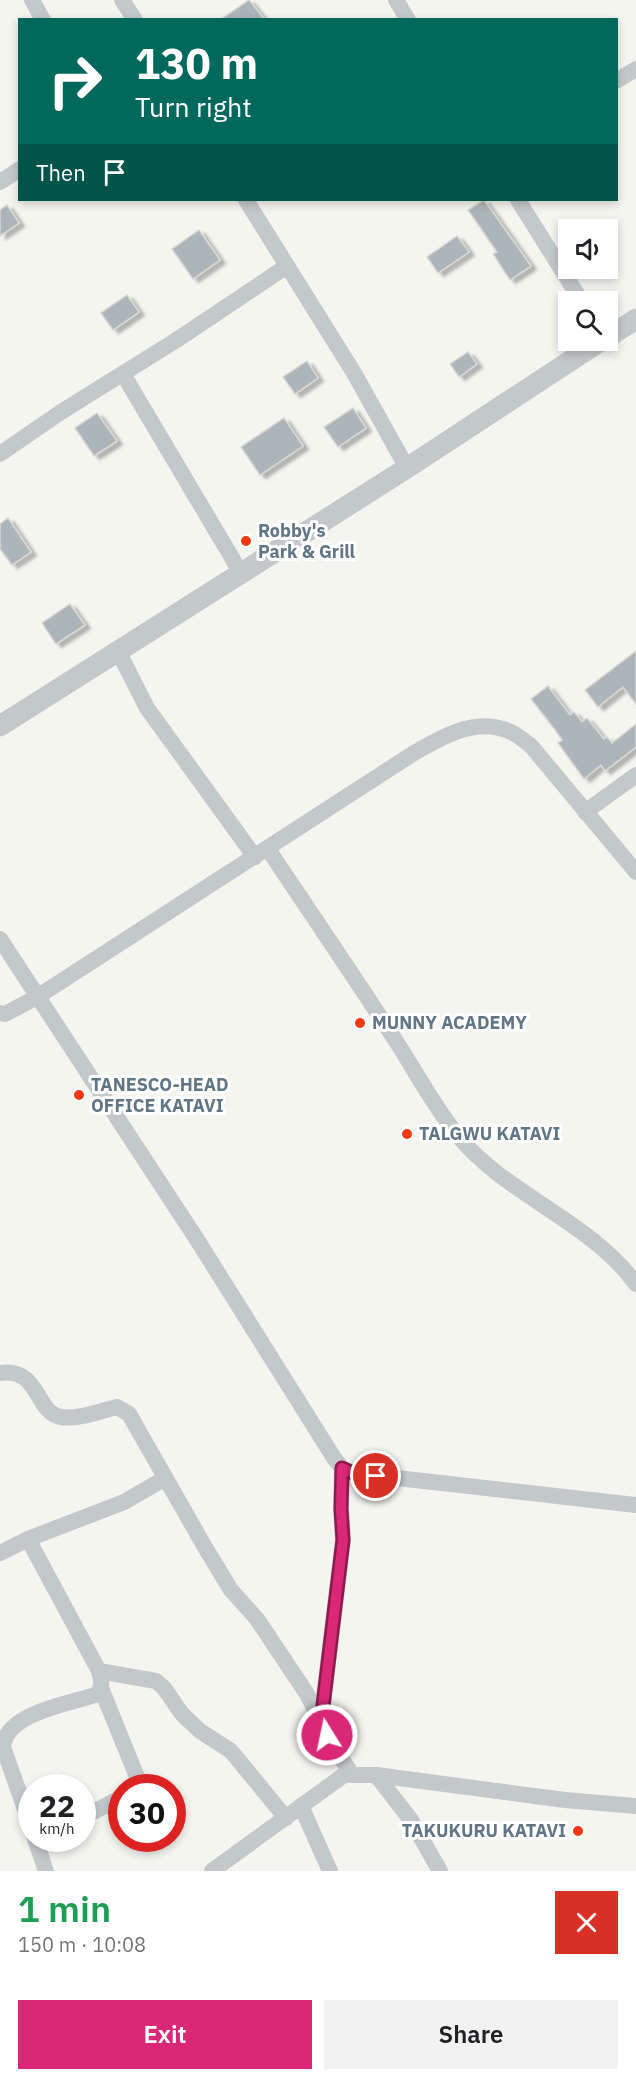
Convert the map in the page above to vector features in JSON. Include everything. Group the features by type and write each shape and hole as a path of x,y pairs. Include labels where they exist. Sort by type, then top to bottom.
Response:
{"street":[{"path":"32,0 42,18"},
{"path":"123,0 134,18"},
{"path":"396,0 407,18"},
{"path":"618,80 636,69"},
{"path":"0,182 18,171"},
{"path":"247,201 354,373 407,468"},
{"path":"519,201 575,291"},
{"path":"1,453 287,266"},
{"path":"618,331 636,319"},
{"path":"0,726 407,468 585,351"},
{"path":"123,374 241,573"},
{"path":"118,651 147,708 338,953 459,1137 492,1169 582,1232 626,1270 636,1284"},
{"path":"0,1012 5,1014 37,997 414,753 470,726 497,727 513,733 532,747 636,872"},
{"path":"585,812 636,776"},
{"path":"0,939 196,1238 342,1468 353,1473 636,1505"},
{"path":"0,1373 8,1372 28,1380 50,1412 59,1417 75,1417 117,1407 129,1414 164,1479 231,1590 257,1619 307,1695 334,1748 352,1774"},
{"path":"321,1722 343,1540 342,1468"},
{"path":"0,1553 28,1539 124,1502 164,1479"},
{"path":"28,1539 99,1671 101,1688 136,1774"},
{"path":"99,1671 156,1681 188,1720 208,1737 231,1751 286,1818"},
{"path":"18,1788 3,1747 5,1730 25,1717 94,1695 101,1688"},
{"path":"212,1871 344,1775 376,1775 565,1800 636,1806"},
{"path":"376,1775 411,1820 440,1871"},
{"path":"301,1806 330,1871"},
{"path":"40,1852 46,1871"}],"building":[{"path":"249,0 263,18 223,18"},
{"path":"485,201 531,266 510,280 493,254 497,252 468,210"},
{"path":"7,205 19,223 0,236 0,210"},
{"path":"199,230 220,260 193,279 172,249"},
{"path":"457,236 469,252 438,273 427,257"},
{"path":"127,295 139,312 113,330 101,313"},
{"path":"468,352 477,364 459,377 450,364"},
{"path":"307,361 318,378 295,394 283,377"},
{"path":"353,408 366,428 338,447 324,427"},
{"path":"97,413 117,441 94,456 75,428"},
{"path":"284,418 303,446 260,475 241,447"},
{"path":"8,518 31,552 12,565 0,549 0,524"},
{"path":"70,604 85,625 56,644 42,623"},
{"path":"636,651 636,704 623,687 598,707 585,690"},
{"path":"548,686 570,715 574,712 582,722 587,718 604,739 607,737 612,743 636,724 636,747 605,771 601,765 584,779 558,743 562,740 531,699"}],"place":[{"name":"Robby's Park & Grill","path":"246,541"},
{"name":"MUNNY ACADEMY","path":"360,1023"},
{"name":"TANESCO-HEAD OFFICE KATAVI","path":"79,1095"},
{"name":"TALGWU KATAVI","path":"407,1134"},
{"name":"TAKUKURU KATAVI","path":"578,1831"}],"route":[{"path":"327,1735 321,1722 343,1540 342,1468 353,1473 376,1476"}]}
